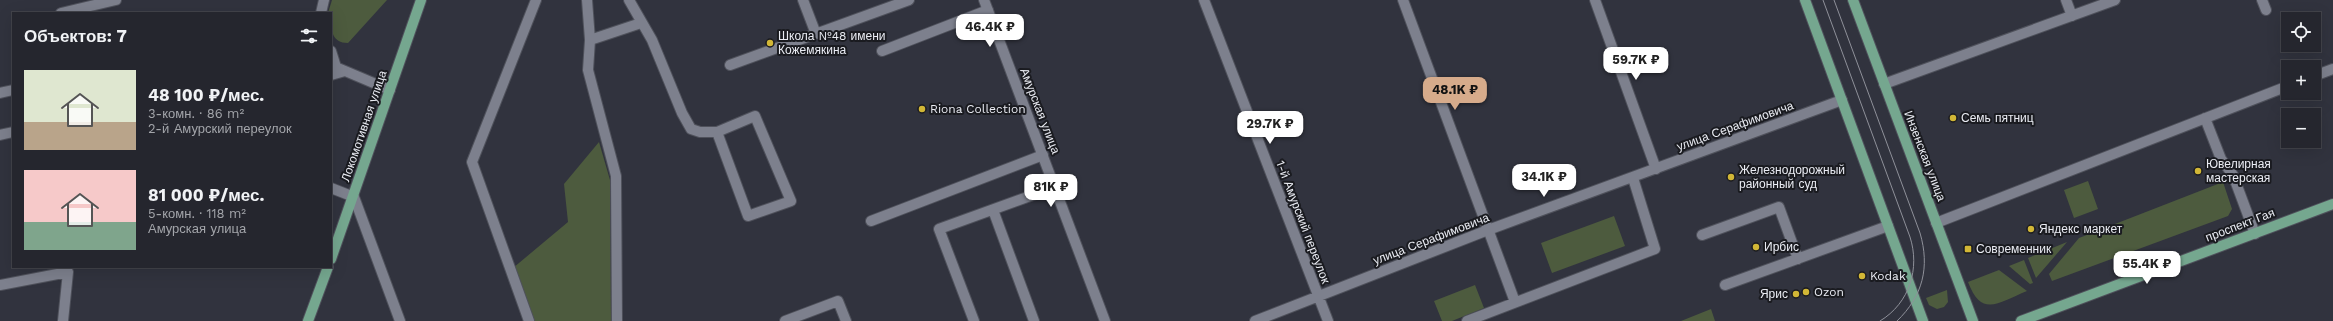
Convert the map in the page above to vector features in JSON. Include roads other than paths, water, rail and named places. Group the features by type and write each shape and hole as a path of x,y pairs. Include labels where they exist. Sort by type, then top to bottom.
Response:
{"main road":[{"name":"Локомотивная улица","path":"332,256 354,197 421,0"},
{"path":"1805,0 1923,321"},
{"name":"Инзенская улица","path":"1853,0 1973,321"},
{"name":"проспект Гая","path":"2021,321 2033,319 2333,204"},
{"path":"308,321 328,268"}],"street":[{"path":"64,12 116,0"},
{"path":"321,12 324,0"},
{"path":"529,321 472,162 536,0"},
{"path":"587,0 590,40 588,70 616,176 617,321"},
{"path":"628,0 652,40 682,113 691,129 700,132 717,132 755,116 791,201 748,216 717,132"},
{"path":"803,0 816,34"},
{"path":"730,65 908,0"},
{"name":"Амурская улица","path":"984,0 1105,321"},
{"name":"1-й Амурский переулок","path":"1204,0 1328,321"},
{"path":"1403,0 1515,302"},
{"path":"1595,0 1656,169"},
{"path":"2066,0 2072,16"},
{"path":"1884,84 2115,0"},
{"path":"882,51 988,10"},
{"path":"590,40 641,23"},
{"path":"332,55 336,69 390,90"},
{"path":"2321,73 2333,69"},
{"path":"0,86 12,87"},
{"path":"1936,223 2281,89"},
{"path":"0,94 12,90"},
{"name":"улица Серафимовича","path":"1255,321 1488,230 1842,100"},
{"path":"2205,118 2221,159 2234,176 2255,234"},
{"path":"0,135 12,132"},
{"path":"871,222 1043,155"},
{"path":"1467,321 1656,249 1633,178"},
{"path":"974,321 939,229 1055,187"},
{"path":"332,188 354,197 400,321"},
{"path":"1702,234 1779,207 1798,259"},
{"path":"993,210 1034,321"},
{"path":"1725,285 1888,226"},
{"path":"0,285 68,272 63,321"},
{"path":"785,321 838,301 846,321"}],"tram line":[{"path":"1823,0 1910,237 1913,249 1913,272 1905,295 1899,305 1880,321"},
{"path":"1834,0 1920,233 1923,246 1924,269 1922,280 1913,301 1897,321"}],"place":[{"name":"Школа №48 имени Кожемякина","path":"770,43"},
{"name":"Riona Collection","path":"922,109"},
{"name":"Семь пятниц","path":"1953,118"},
{"name":"Ювелирная мастерская","path":"2198,171"},
{"name":"Железнодорожный районный суд","path":"1731,177"},
{"name":"Яндекс маркет","path":"2031,229"},
{"name":"Ирбис","path":"1756,247"},
{"name":"Современник","path":"1968,249"},
{"name":"Kodak","path":"1862,276"},
{"name":"Ozon","path":"1806,292"},
{"name":"Ярис","path":"1796,294"}]}
